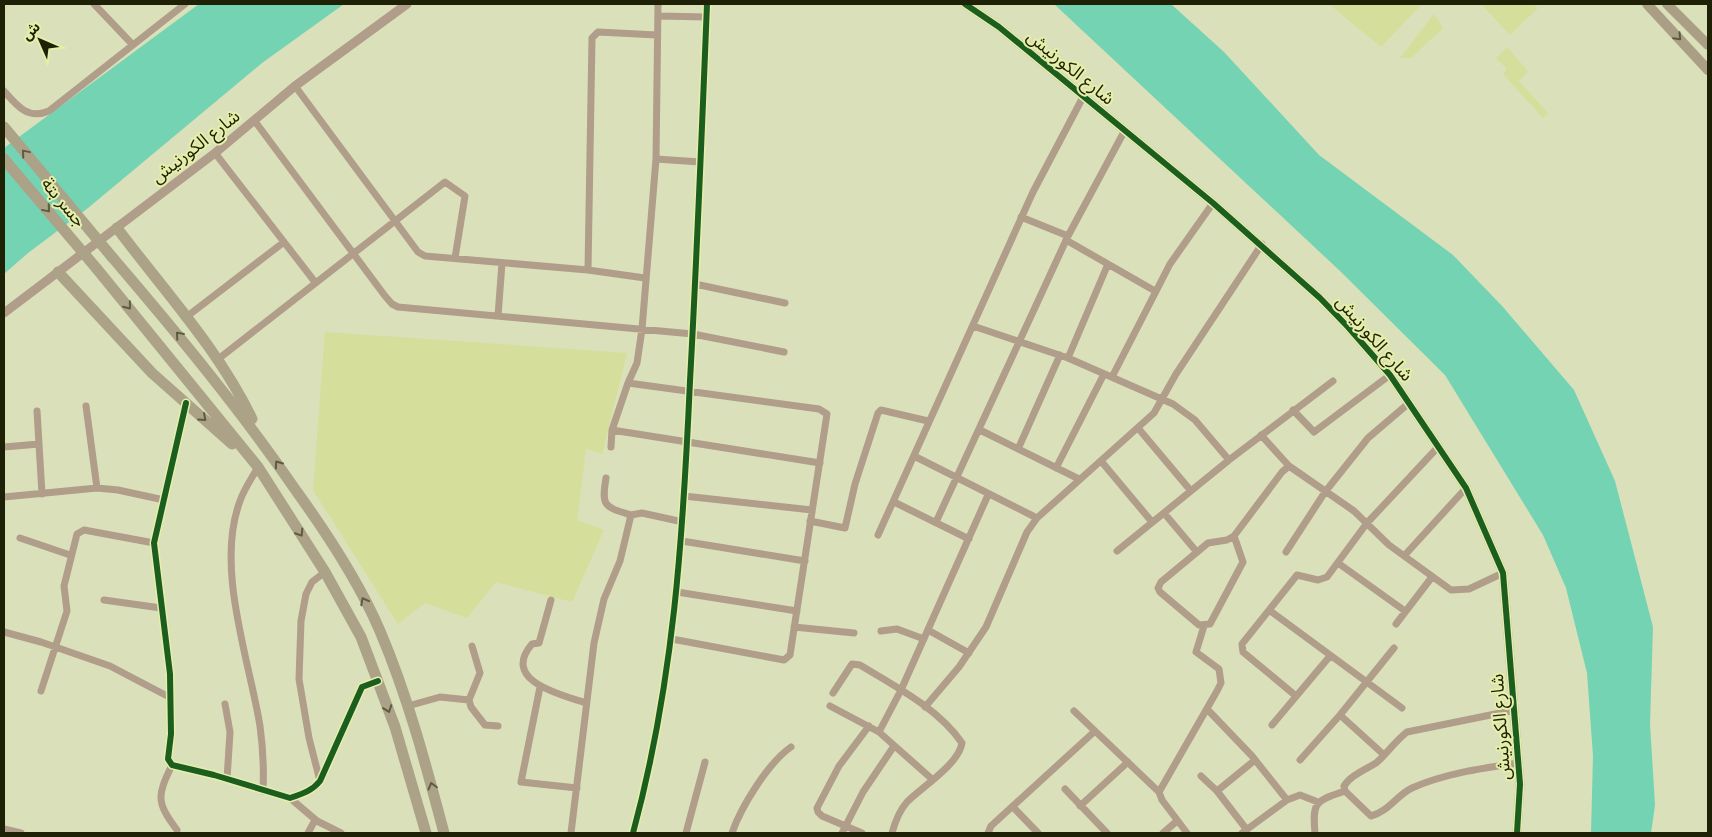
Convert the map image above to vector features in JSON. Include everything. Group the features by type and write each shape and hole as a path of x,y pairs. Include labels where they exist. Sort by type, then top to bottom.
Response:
{"highway":[{"path":"4,127 195,354 261,439 333,545 380,630 408,706 444,833"},
{"name":"جسر بتة","path":"4,159 98,268 258,467"},
{"path":"117,228 238,390 261,439"},
{"path":"58,272 152,373 258,467 325,572 361,638 395,727 426,833"},
{"path":"361,638 368,642 376,641 380,630"},
{"path":"378,680 385,672 396,674"}],"main road":[{"path":"1647,4 1708,70"},
{"path":"1667,4 1708,45"}],"street":[{"path":"94,4 133,45"},
{"path":"4,91 25,112 43,113 185,4"},
{"name":"شارع الكورنيش","path":"4,313 215,153 295,86 407,4"},
{"path":"611,447 612,430 637,363 642,329 656,159 658,4"},
{"path":"633,833 651,758 672,640 682,541 707,4"},
{"name":"شارع الكورنيش","path":"965,4 999,27 1262,244 1348,327 1390,376 1439,446 1466,488 1503,573 1519,763 1520,784 1517,833"},
{"path":"658,16 707,17"},
{"path":"588,270 592,38 598,32 657,35"},
{"path":"295,86 394,222 418,252 425,256 588,270 645,278"},
{"path":"878,535 1021,218 1083,97"},
{"path":"254,120 392,304 398,307 693,334 784,352"},
{"path":"936,522 1067,238 1125,130"},
{"path":"215,153 315,282"},
{"path":"656,159 700,162"},
{"path":"217,360 445,182 465,196 455,258"},
{"path":"1056,468 1180,248 1213,203"},
{"path":"1021,218 1067,238 1155,291"},
{"path":"186,318 284,242"},
{"path":"925,707 969,653 986,627 1027,532 1037,518 1154,413 1176,374 1262,244"},
{"path":"498,316 502,262"},
{"path":"1068,358 1108,264"},
{"path":"695,284 785,302"},
{"path":"973,326 1068,358 1163,400 1195,420 1229,460"},
{"path":"1018,449 1060,356"},
{"path":"1293,410 1314,432 1390,376"},
{"path":"1117,551 1229,460 1333,381"},
{"path":"628,383 824,410 827,414 790,655 784,660 672,640"},
{"path":"1286,552 1325,492 1368,438 1409,403"},
{"path":"186,404 154,543 170,674 171,698 168,759 172,765 290,798 315,820 341,833"},
{"path":"86,406 97,488"},
{"path":"810,520 845,528 866,446 878,413 881,410 928,421"},
{"path":"37,411 42,494"},
{"path":"1138,428 1191,491"},
{"path":"612,430 820,463"},
{"path":"980,430 1079,479"},
{"path":"1261,435 1289,466 1367,523 1404,556 1451,590 1469,589 1503,573"},
{"path":"4,447 39,444"},
{"path":"1296,696 1240,648 1297,575 1322,580 1338,563 1367,523 1439,446"},
{"path":"914,456 1037,518"},
{"path":"1100,461 1152,522"},
{"path":"1234,536 1242,554 1243,562 1210,624 1204,626 1192,619 1160,592 1158,588 1161,582 1208,544 1227,540 1234,536 1282,472 1289,466"},
{"path":"258,467 240,501 232,537 232,586 260,726 264,765 264,791"},
{"path":"606,478 603,498 605,504 610,508 631,514 642,512 683,522"},
{"path":"4,497 97,488 118,490 164,500"},
{"path":"1404,556 1466,488"},
{"path":"879,732 901,690 988,494"},
{"path":"684,496 812,510"},
{"path":"894,502 969,539"},
{"path":"1164,513 1196,552"},
{"path":"571,833 594,643 604,599 620,561 631,514"},
{"path":"40,691 57,647 59,632 67,611 64,586 70,555 77,534 84,530 154,543"},
{"path":"20,538 70,555"},
{"path":"682,541 805,561"},
{"path":"1338,563 1405,611"},
{"path":"320,781 308,738 299,679 301,621 306,594 312,582 325,572"},
{"path":"1396,624 1432,576"},
{"path":"677,592 797,611"},
{"path":"104,600 161,608"},
{"path":"551,600 539,643 532,644 527,650 525,668 529,679 540,687 586,703"},
{"path":"1269,610 1402,708"},
{"path":"1159,792 1217,691 1221,674 1220,669 1196,652 1204,626"},
{"path":"794,627 854,633"},
{"path":"881,631 897,629 924,639"},
{"path":"928,630 969,653"},
{"path":"4,632 57,647 110,666 171,698"},
{"path":"472,646 480,673 469,700 471,707 485,725 498,726"},
{"path":"1300,760 1340,715 1394,648"},
{"path":"1272,725 1330,656"},
{"path":"833,693 852,664 860,664 925,707 956,735 962,743 961,750 933,780 903,807 896,818 892,833"},
{"path":"290,798 314,789 320,781 356,696 362,687 378,680"},
{"path":"540,687 521,782 577,788"},
{"path":"408,706 440,697 469,700"},
{"path":"225,704 230,732 227,779"},
{"path":"830,706 879,732 933,780"},
{"path":"1207,709 1255,760 1287,800"},
{"path":"1515,710 1407,732 1378,761 1347,780 1344,786 1346,791 1371,816 1378,814 1411,788 1458,774 1519,763"},
{"path":"1074,711 1159,792 1187,833"},
{"path":"1340,715 1383,754"},
{"path":"862,833 844,830 822,816 817,808 839,766 869,726"},
{"path":"988,833 988,830 1095,731"},
{"path":"844,830 863,792 894,746"},
{"path":"732,833 760,782 776,761 791,747"},
{"path":"1217,791 1255,760"},
{"path":"686,833 706,762"},
{"path":"1080,806 1128,762"},
{"path":"172,765 160,789 160,801 164,812 177,830"},
{"path":"1201,776 1217,791 1244,832 1287,800 1300,795 1318,802 1346,791"},
{"path":"1065,790 1108,833"},
{"path":"1315,833 1314,814 1318,802"},
{"path":"1013,807 1038,833"},
{"path":"308,833 315,820"},
{"path":"1163,833 1177,821"},
{"path":"4,829 21,833"}],"shaded area":[{"path":"199,4 344,4 262,63 88,208 28,253 4,274 4,148"},
{"path":"1054,4 1171,4 1224,52 1319,155 1453,255 1503,307 1574,390 1615,481 1653,627 1650,724 1655,805 1651,833 1591,833 1593,756 1587,673 1566,588 1543,535 1445,375 1339,270"},
{"path":"1329,4 1422,4 1381,47"},
{"path":"1481,4 1533,4 1538,8 1510,35"},
{"path":"1434,14 1443,28 1411,58 1400,58"},
{"path":"1507,47 1528,71 1519,81 1548,113 1543,118 1503,74 1507,69 1496,58"},
{"path":"325,332 627,353 602,454 586,449 577,520 604,530 572,602 496,582 467,618 425,603 398,624 313,490"}],"cycle path":[{"path":"633,833 647,777 658,720 667,664 680,552 695,287 707,4"},
{"path":"965,4 999,27 1213,203 1320,298 1390,375 1466,488 1503,573 1520,784 1517,833"},
{"path":"186,403 154,543 170,674 171,734 168,759 172,765 214,775 290,798 303,794 320,781 362,687 378,681"}]}
